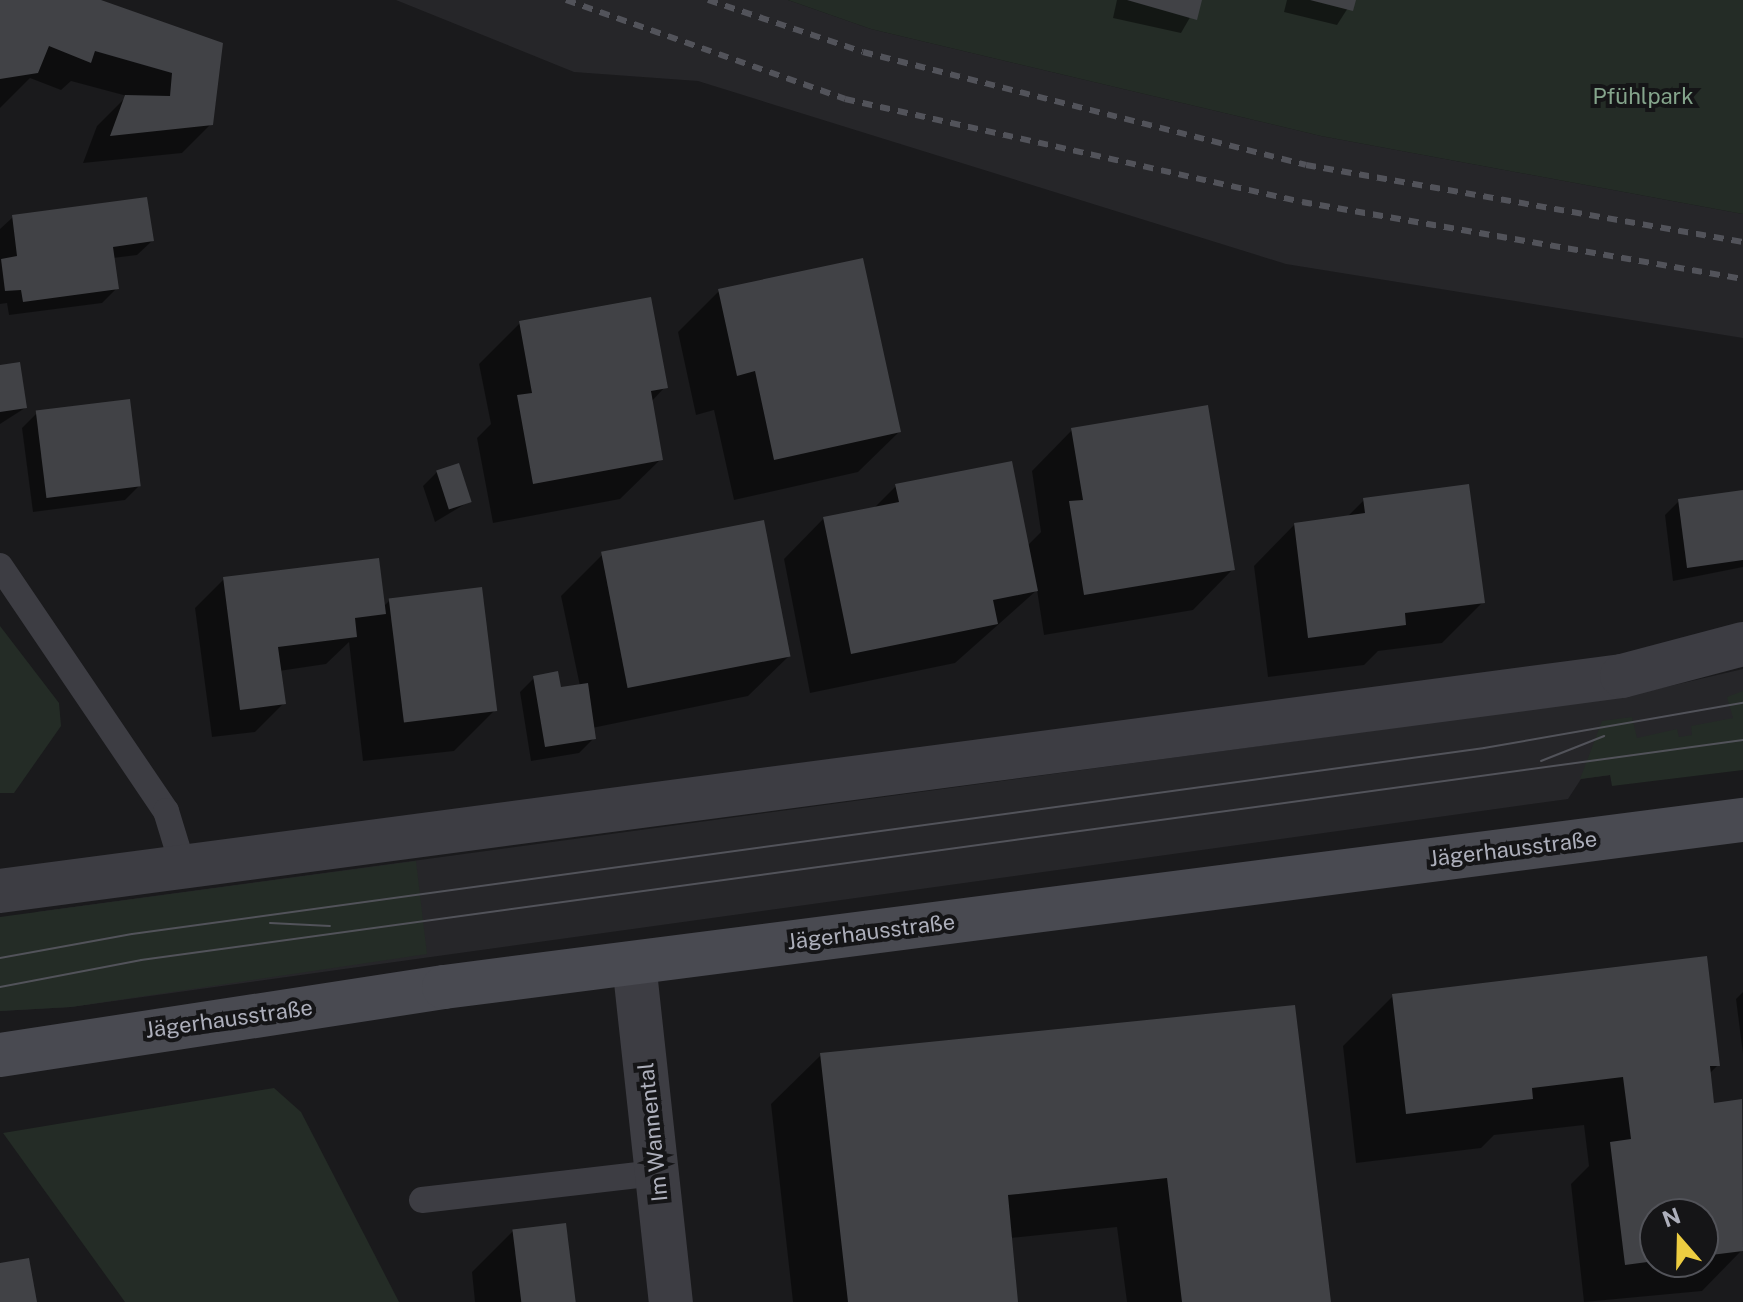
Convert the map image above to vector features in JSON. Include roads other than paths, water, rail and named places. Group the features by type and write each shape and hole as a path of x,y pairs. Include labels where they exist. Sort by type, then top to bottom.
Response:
{"street":[{"path":"0,891 184,870 1622,676 1743,644"},
{"name":"Jägerhausstraße","path":"0,1055 634,963 1743,820"},
{"name":"Im Wannental","path":"634,963 671,1302"}],"lane":[{"path":"0,566 166,811 184,870"},
{"path":"422,1200 657,1173"}],"tram line":[{"path":"0,958 132,934 1484,748 1743,703"},
{"path":"1541,761 1604,736"},
{"path":"0,987 141,960 1743,740"},
{"path":"270,923 330,926"}],"railway":[{"path":"566,0 845,99 1302,202 1743,279"},
{"path":"708,0 863,52 1306,165 1743,242"}],"park label":[{"name":"Pfühlpark","path":"1643,97"}]}
